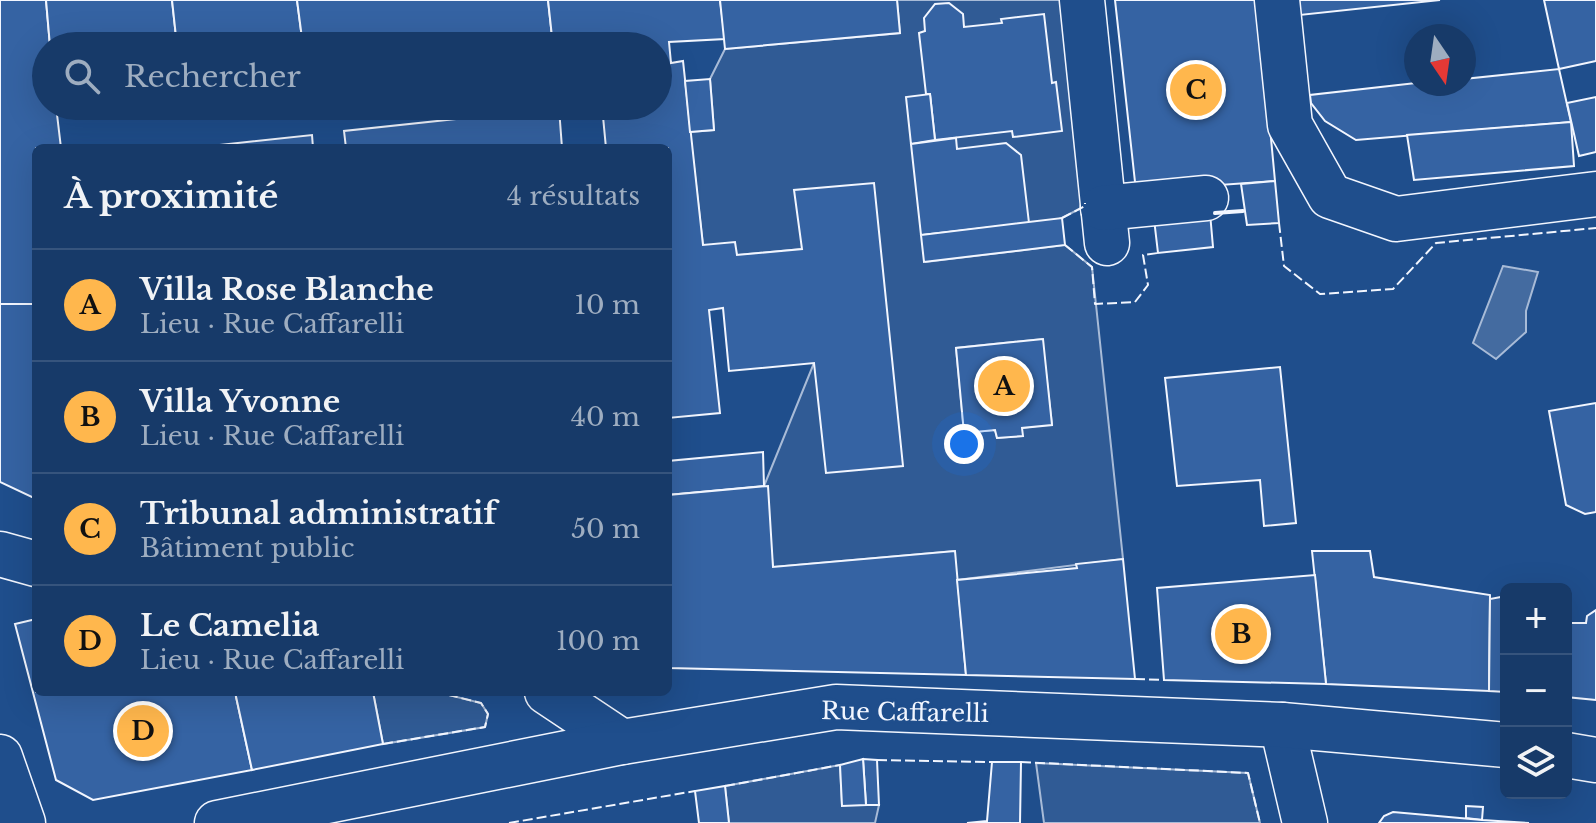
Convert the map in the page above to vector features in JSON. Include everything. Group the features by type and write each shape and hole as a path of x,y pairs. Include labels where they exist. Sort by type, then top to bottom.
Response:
{"street":[{"path":"1082,0 1105,225 1206,198"},
{"path":"1277,0 1290,125 1330,196 1396,219 1596,194"},
{"path":"0,554 32,563"},
{"path":"553,696 622,742"},
{"name":"Rue Caffarelli","path":"217,823 622,742 836,707 1282,725 1500,744"},
{"path":"1282,725 1305,823"},
{"path":"1572,756 1596,760"},
{"path":"0,757 23,823"}],"shaded area":[{"path":"897,0 1064,0 1085,206 1062,218 925,262 1065,245 1092,267 1123,559 957,580 954,551 773,567 764,486 814,363 802,249 737,255 703,245 690,132 714,130 710,79 725,49 900,33","holes":["1042,339 1052,424 1022,428 1022,436 997,438 995,430 964,433 956,348"]},
{"path":"1503,266 1538,272 1526,311 1526,332 1496,359 1473,343"},
{"path":"374,696 453,696 481,703 488,714 485,727 383,744"},
{"path":"1036,763 1248,773 1260,823 1044,823"},
{"path":"840,765 842,805 879,805 875,823 729,823 725,786"}],"building":[{"path":"0,0 46,0 49,32 32,32 32,120 58,120 61,144 32,144 32,304 0,304"},
{"path":"46,0 172,0 175,32 49,32"},
{"path":"172,0 297,0 301,32 175,32"},
{"path":"297,0 548,0 551,32 301,32"},
{"path":"548,0 720,0 725,39 672,42 672,32 551,32"},
{"path":"720,0 897,0 900,33 725,49"},
{"path":"1115,0 1258,0 1275,181 1136,191"},
{"path":"1299,0 1440,0 1300,15"},
{"path":"1544,0 1596,0 1596,61 1559,69"},
{"path":"949,3 963,14 964,27 1044,14 1052,83 1056,82 1062,131 1013,137 1012,131 935,140 919,33 925,31 924,18 935,4"},
{"path":"683,61 703,245 735,242 737,255 802,249 794,190 874,183 903,466 826,473 814,363 729,371 723,308 709,310 720,413 672,418 672,144 606,144 603,120 672,120 672,63"},
{"path":"1559,69 1571,122 1356,140 1325,121 1311,103 1310,95 1404,84 1404,96 1476,96 1476,78"},
{"path":"710,79 714,130 690,132 685,81"},
{"path":"930,94 935,140 911,144 906,97"},
{"path":"1596,97 1596,152 1579,156 1567,103"},
{"path":"447,120 560,120 562,144 346,144 344,131"},
{"path":"1571,122 1574,166 1414,180 1407,135"},
{"path":"312,135 313,144 229,144"},
{"path":"956,138 957,149 1006,143 1021,155 1029,223 921,235 911,144"},
{"path":"1275,181 1279,223 1247,225 1241,184"},
{"path":"1210,213 1213,247 1158,253 1154,219"},
{"path":"1062,218 1065,245 924,262 921,235"},
{"path":"0,304 32,304 32,497 0,482"},
{"path":"1043,339 1052,425 1022,428 1023,436 997,438 995,430 964,433 956,348"},
{"path":"1280,367 1296,523 1264,526 1260,480 1177,486 1165,378"},
{"path":"1596,403 1596,512 1585,514 1566,505 1549,411"},
{"path":"763,452 764,486 672,495 672,461"},
{"path":"768,486 773,567 955,551 966,675 672,668 672,495"},
{"path":"1312,551 1370,551 1374,577 1490,595 1489,691 1326,684"},
{"path":"1123,559 1135,679 966,675 957,580 1077,568 1076,564"},
{"path":"1315,575 1326,684 1164,680 1157,588"},
{"path":"1500,597 1500,692 1489,691 1490,599"},
{"path":"1596,610 1596,700 1572,698 1572,623 1586,623 1587,616"},
{"path":"32,620 32,689 15,624"},
{"path":"34,696 236,696 252,770 93,800 56,780"},
{"path":"236,696 374,696 383,744 252,770"},
{"path":"863,759 877,760 879,805 866,805"},
{"path":"863,759 866,805 842,806 840,765"},
{"path":"992,762 1021,762 1020,823 967,823 987,821"},
{"path":"725,786 729,823 699,823 695,791"},
{"path":"1466,806 1483,807 1482,820 1466,818"},
{"path":"1393,812 1529,823 1379,823 1384,816"}],"fence":[{"path":"1062,218 1085,206 1085,203"},
{"path":"1279,223 1284,266 1320,294 1393,289 1436,243 1596,228"},
{"path":"1065,245 1092,267 1095,304 1135,302 1148,285 1143,255 1158,253"},
{"path":"1135,679 1164,680"},
{"path":"383,744 485,727 488,714 481,703 453,696"},
{"path":"877,760 992,762"},
{"path":"1021,762 1248,773 1260,823"},
{"path":"725,786 840,765"},
{"path":"509,823 695,791"}],"wall":[{"path":"1215,213 1243,211"}],"place":[{"name":"Tribunal administratif","path":"1196,90"},
{"name":"Villa Rose Blanche","path":"1004,386"},
{"name":"Villa Yvonne","path":"1241,634"},
{"name":"Le Camelia","path":"143,731"}]}
